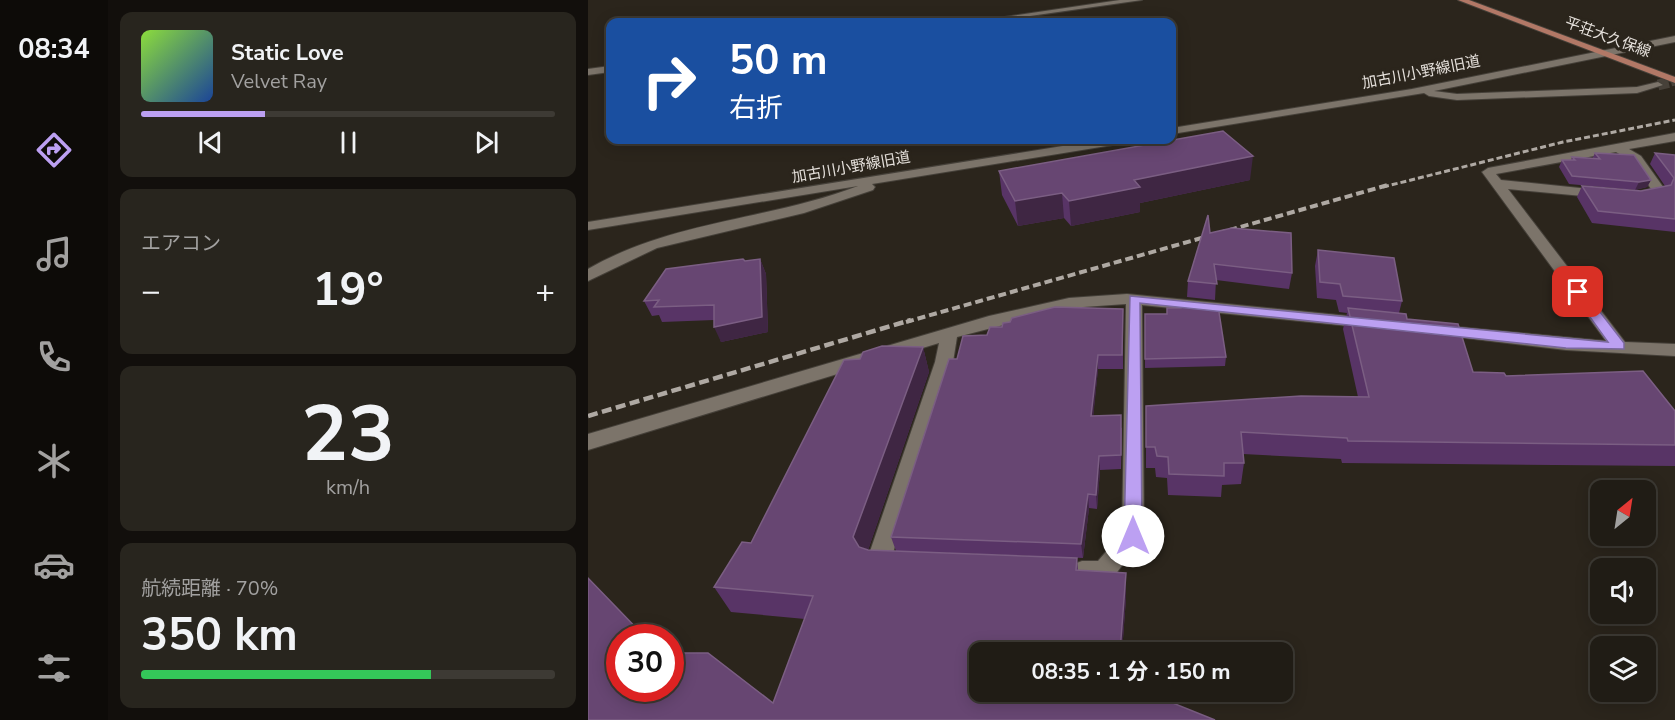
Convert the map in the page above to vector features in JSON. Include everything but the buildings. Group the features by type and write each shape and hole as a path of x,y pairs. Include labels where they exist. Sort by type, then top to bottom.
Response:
{"main road":[{"name":"平荘大久保線","path":"1462,0 1606,52 1675,80"}],"street":[{"path":"1004,18 1138,0"},
{"name":"加古川小野線旧道","path":"1176,130 1412,92 1675,39"},
{"path":"588,72 606,70"},
{"path":"1412,92 1457,97 1637,90 1658,85"},
{"path":"1493,178 1675,137"},
{"name":"加古川小野線旧道","path":"588,226 1094,144"},
{"path":"1493,178 1635,196 1659,191 1637,159 1619,148"},
{"path":"588,276 619,259 656,245 836,202 892,177"},
{"path":"1493,178 1619,346"},
{"path":"1056,570 1104,572 1133,536 1134,299"},
{"path":"588,442 949,333 1036,309 1094,300 1134,299 1389,325"},
{"path":"1425,329 1566,344 1675,350"},
{"path":"914,565 878,563 944,362 949,333"}],"tunnel":[{"path":"1658,85 1675,81 1671,82"}],"railway":[{"path":"1383,187 1563,142 1675,120"},
{"path":"906,322 1388,185"},
{"path":"588,416 911,320"}],"route":[{"path":"1133,536 1134,299 1566,344 1619,346 1578,292"}]}
